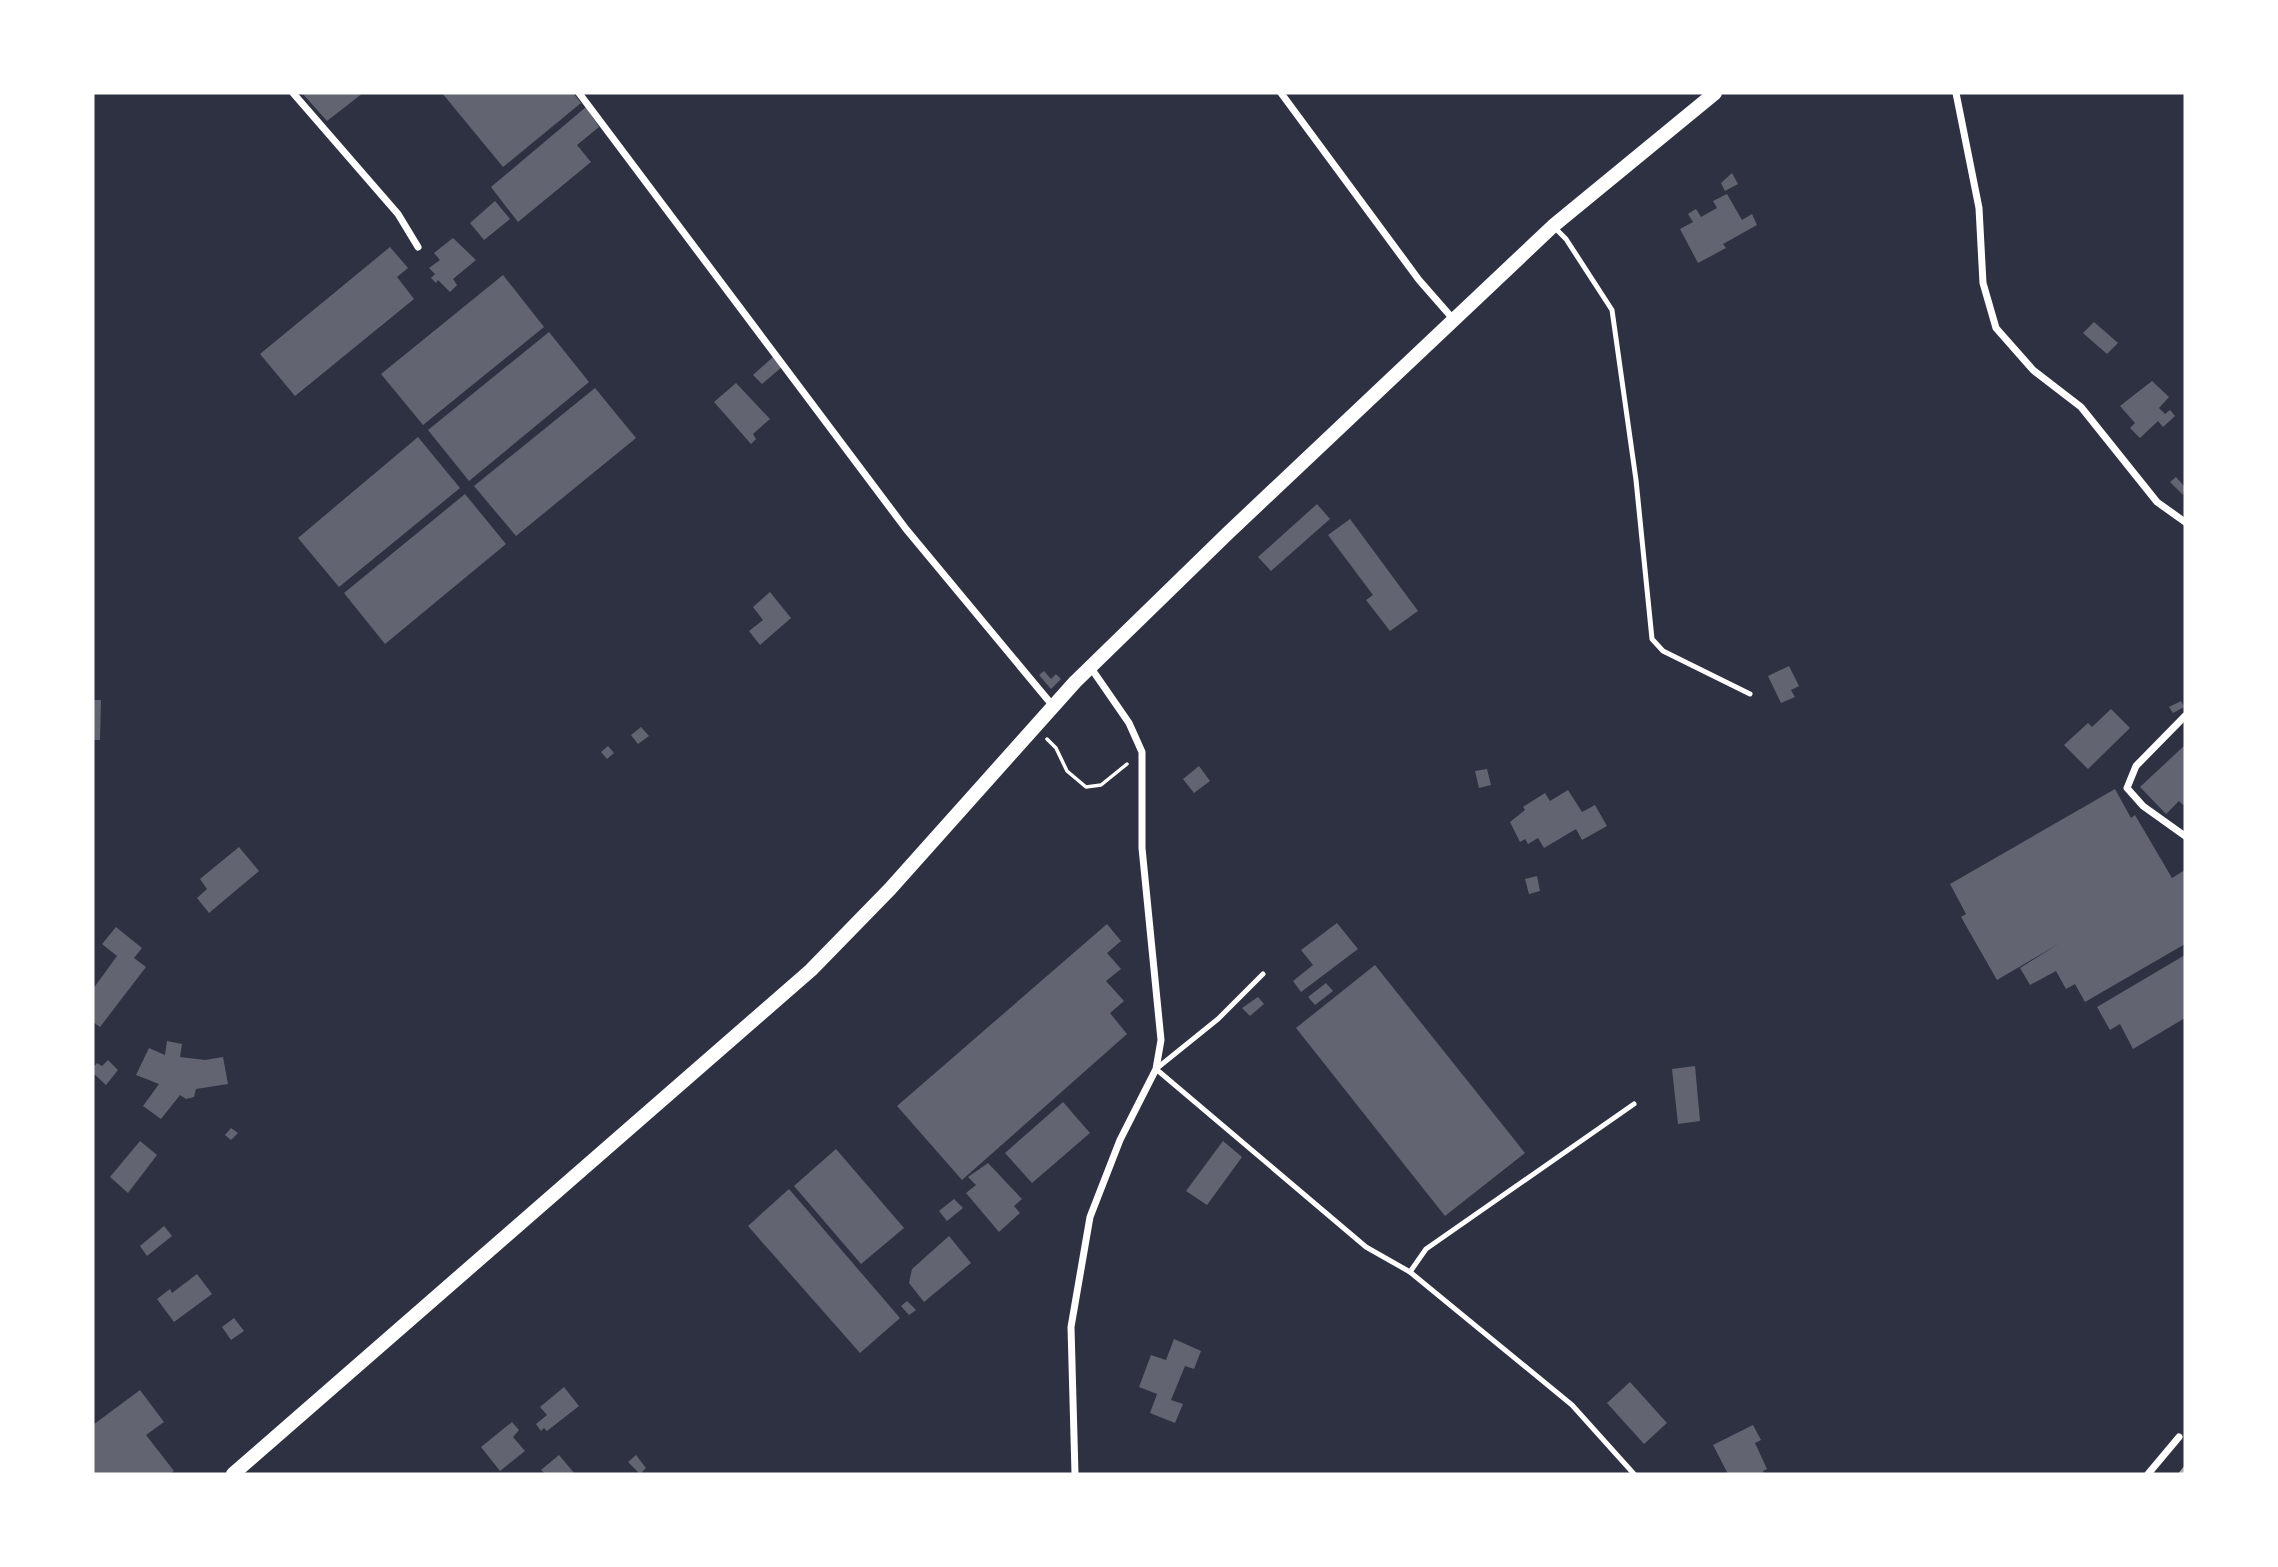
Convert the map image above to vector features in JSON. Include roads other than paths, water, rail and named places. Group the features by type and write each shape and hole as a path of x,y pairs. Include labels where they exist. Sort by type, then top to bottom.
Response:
{"main road":[{"path":"233,1474 811,970 890,889 1090,667 1553,226 1715,93"}],"street":[{"path":"293,93 398,214 418,247"},
{"path":"579,93 906,530 1053,706"},
{"path":"1281,93 1419,279 1454,321"},
{"path":"1956,93 1979,208 1983,283 1996,328 2033,370 2081,407 2157,502 2185,522"},
{"path":"1075,1474 1071,1327 1090,1217 1120,1140 1156,1069 1161,1040 1142,848 1142,752 1129,723 1090,667"},
{"path":"2185,716 2136,766 2127,788 2143,806 2185,836"},
{"path":"2148,1474 2179,1437"}],"lane":[{"path":"1553,226 1566,239 1612,310 1636,480 1652,639 1663,651 1750,694"},
{"path":"1263,974 1218,1019 1156,1069 1366,1247 1410,1272 1572,1405 1634,1474"},
{"path":"1410,1272 1426,1249 1634,1104"}],"railway":[{"path":"2181,1474 2185,1469"}]}
